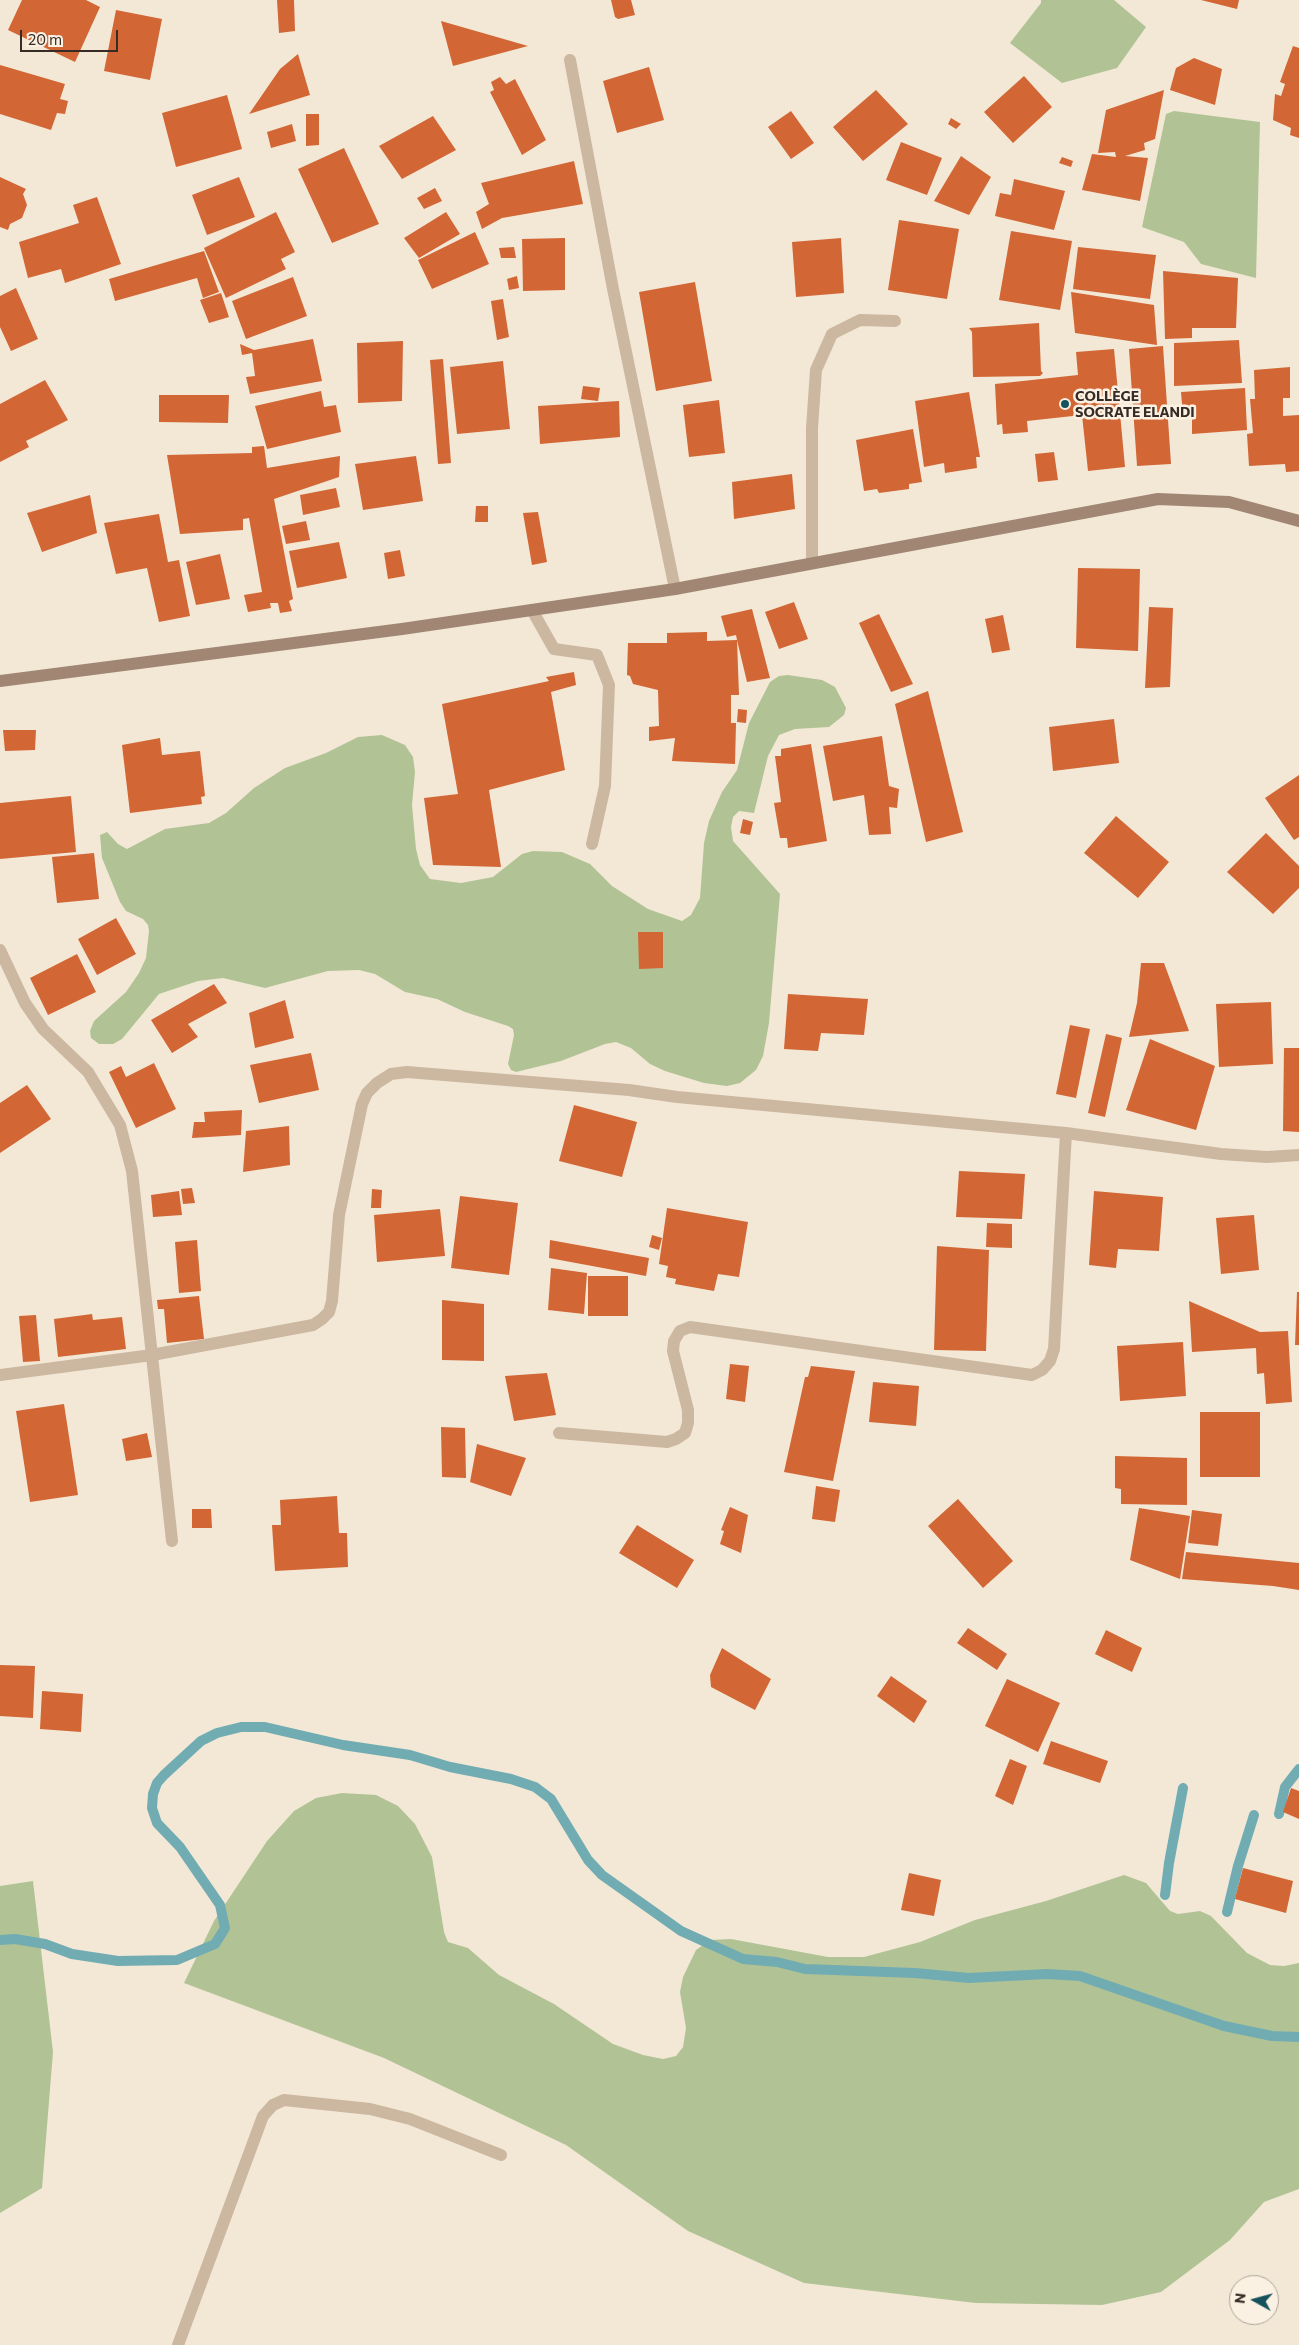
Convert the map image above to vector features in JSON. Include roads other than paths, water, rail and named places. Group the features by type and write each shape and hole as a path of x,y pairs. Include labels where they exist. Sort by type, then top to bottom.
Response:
{"main road":[{"path":"0,681 402,629 675,589 1158,499 1229,502 1299,521"}],"street":[{"path":"570,60 613,289 675,589"},
{"path":"812,563 812,428 816,370 832,334 860,320 895,321"},
{"path":"532,610 554,649 597,655 609,685 606,786 592,844"},
{"path":"0,950 25,1003 43,1029 88,1072 120,1124 132,1171 172,1541"},
{"path":"0,1375 152,1355 313,1325 329,1312 332,1301 339,1215 362,1104 367,1093 377,1083 391,1074 407,1072 619,1089 1066,1133 1221,1154 1267,1157 1299,1155"},
{"path":"559,1433 667,1442 685,1433 688,1423 688,1410 673,1351 674,1341 680,1331 690,1326 1032,1375 1042,1370 1050,1361 1054,1349 1066,1133"},
{"path":"178,2345 263,2116 273,2105 284,2100 370,2109 410,2119 501,2155"}],"waterway":[{"path":"0,1940 15,1939 45,1944 72,1954 118,1961 177,1960 215,1944 225,1928 220,1905 180,1847 157,1823 152,1808 153,1794 157,1783 164,1775 201,1741 217,1733 241,1727 265,1727 343,1745 410,1755 450,1767 511,1779 535,1787 551,1799 588,1860 602,1875 681,1931 743,1959 777,1962 805,1969 915,1973 969,1978 1047,1974 1080,1976 1224,2026 1272,2036 1299,2037"},
{"path":"1279,1814 1285,1787 1299,1769"},
{"path":"1165,1895 1183,1788"},
{"path":"1227,1912 1238,1866 1254,1815"}],"place":[{"name":"COLLÈGE SOCRATE ELANDI","path":"1065,404"}]}
